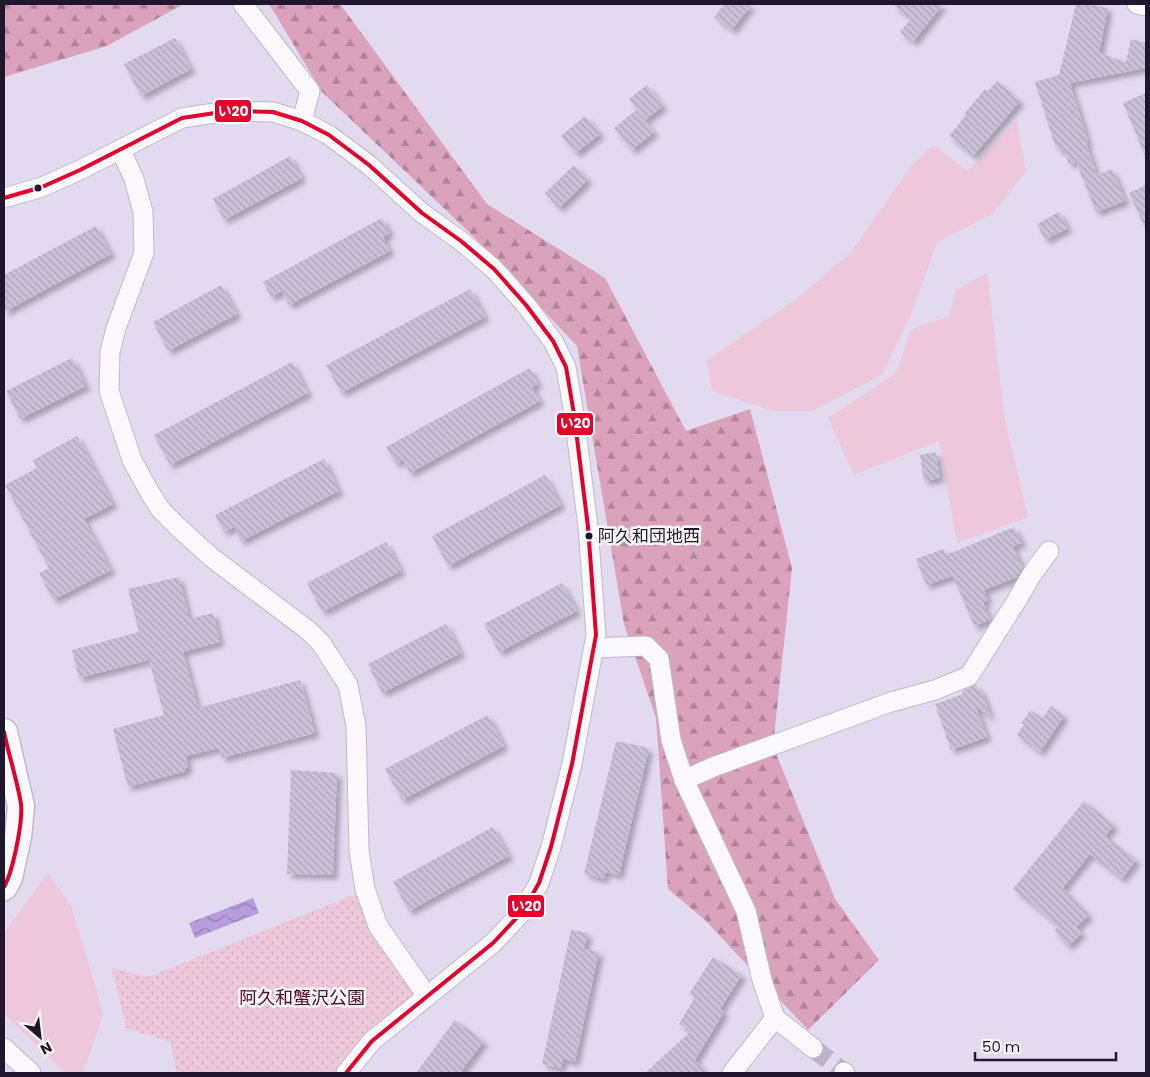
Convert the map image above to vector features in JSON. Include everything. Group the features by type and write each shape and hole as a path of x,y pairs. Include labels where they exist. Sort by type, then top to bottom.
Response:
{"street":[{"path":"243,4 310,91 302,121"},
{"path":"1137,4 1146,6"},
{"path":"4,198 42,187 121,150 182,118 228,111 273,112 302,121 329,135 368,165 422,213 494,269 526,305 553,341 566,367 588,526 596,635 572,764 551,846 539,883 523,912 493,943 372,1041 346,1073"},
{"path":"121,150 134,180 143,212 144,253 116,328 110,352 109,391 132,460 150,493 167,516 211,557 309,630 321,643 348,685 356,726 359,851 365,889 378,926 427,996"},
{"path":"684,780 713,767 891,702 935,690 969,676 1032,574 1049,551"},
{"path":"594,648 646,646 659,659 671,740 684,780 746,911 762,980 775,1018 813,1048"},
{"path":"4,732 21,806 18,837 9,878 4,887"},
{"path":"732,1073 775,1018"},
{"path":"4,1048 31,1073"}],"green space":[{"path":"4,4 184,4 107,46 4,77"},
{"path":"269,4 340,4 487,204 605,278 686,431 750,409 792,568 773,746 835,899 879,960 808,1030 705,920 668,889 656,718 624,624 577,346 473,236 322,92"},
{"path":"1017,120 1026,172 993,213 937,243 911,314 882,375 811,411 773,411 712,391 707,360 797,299 852,251 911,166 933,145 968,171"},
{"path":"987,273 1005,421 1028,517 957,543 939,441 854,475 828,418 897,372 911,330 949,316 956,290"},
{"path":"48,873 71,906 103,1015 83,1073 65,1073 4,1014 4,933"},
{"name":"阿久和蟹沢公園","path":"356,894 370,923 419,995 339,1073 177,1073 170,1042 126,1028 112,968 148,977"}],"water":[{"path":"253,898 259,913 195,938 189,923"}],"building":[{"path":"724,4 752,4 732,30 714,17"},
{"path":"892,4 943,4 913,42 900,32 911,19"},
{"path":"1076,4 1089,4 1108,8 1099,53 1126,62 1131,39 1146,43 1146,68 1070,83 1088,142 1086,143 1097,175 1112,169 1125,201 1096,212 1076,162 1069,164 1064,150 1059,151 1057,145 1055,146 1035,82 1059,75"},
{"path":"175,38 191,69 141,96 124,64"},
{"path":"997,81 1020,101 973,156 949,136 985,89 988,91"},
{"path":"647,85 663,106 645,120 629,99"},
{"path":"1146,93 1146,158 1123,103"},
{"path":"636,110 654,132 632,150 614,128"},
{"path":"585,116 600,134 576,153 561,136"},
{"path":"290,156 302,178 224,220 213,199"},
{"path":"574,165 588,180 559,208 545,193"},
{"path":"1146,185 1146,230 1129,193"},
{"path":"1059,212 1068,228 1045,240 1037,224"},
{"path":"382,218 390,233 383,237 390,251 289,305 282,291 271,297 263,282"},
{"path":"96,226 111,254 4,312 4,275"},
{"path":"221,285 237,314 168,351 153,322"},
{"path":"470,289 485,317 341,393 326,365"},
{"path":"72,358 86,386 20,419 6,391"},
{"path":"292,362 308,393 170,465 154,435"},
{"path":"530,368 538,384 532,387 540,401 410,473 403,460 396,464 386,447"},
{"path":"77,436 113,504 84,519 111,570 53,600 39,573 49,568 5,485 37,468 33,460"},
{"path":"936,452 940,478 924,481 920,455"},
{"path":"324,459 339,491 241,541 234,527 224,532 215,515"},
{"path":"545,475 561,505 448,566 432,536"},
{"path":"1014,527 1022,543 1013,546 1022,568 1017,577 984,590 988,600 983,602 990,620 974,626 953,576 926,585 916,559 943,549 946,555"},
{"path":"386,542 401,571 322,612 307,583"},
{"path":"179,577 189,619 213,613 220,642 183,652 198,708 300,680 315,733 222,758 219,748 186,756 188,767 186,771 128,787 113,729 164,715 149,660 79,678 72,650 139,632 128,589"},
{"path":"562,583 577,611 499,652 484,624"},
{"path":"446,624 461,653 382,693 368,664"},
{"path":"976,684 978,690 981,689 991,717 976,707 987,737 951,750 935,704 963,694 962,691"},
{"path":"1051,706 1064,716 1040,752 1017,735 1024,725 1021,723 1031,710 1042,718"},
{"path":"488,715 504,746 402,800 385,769"},
{"path":"616,741 649,748 619,875 605,872 604,879 584,874"},
{"path":"291,770 337,773 333,875 287,874"},
{"path":"1084,801 1114,825 1105,836 1136,860 1122,879 1090,854 1063,888 1089,915 1076,927 1082,933 1068,946 1054,931 1059,926 1013,889"},
{"path":"493,827 509,856 409,911 393,882"},
{"path":"571,930 588,933 584,949 599,952 575,1062 563,1059 561,1068 542,1064"},
{"path":"713,957 742,975 720,1009 724,1012 695,1060 707,1073 645,1073 691,1031 679,1024 695,997 689,994"},
{"path":"455,1020 484,1041 460,1073 416,1073"}],"tunnel":[{"path":"813,1048 844,1072"}],"transit line":[{"name":"い20","path":"4,198 42,187 80,170 182,118 228,111 273,112 302,121 329,135 369,165 422,213 461,241 494,269 526,305 553,341 566,367 574,414 588,527 596,635 572,764 551,847 539,883 523,911 493,943 372,1041 346,1073"},
{"name":"い20","path":"4,732 21,804 19,834 14,858 4,887"}],"place":[{"name":"阿久和団地西","path":"589,536"}]}
